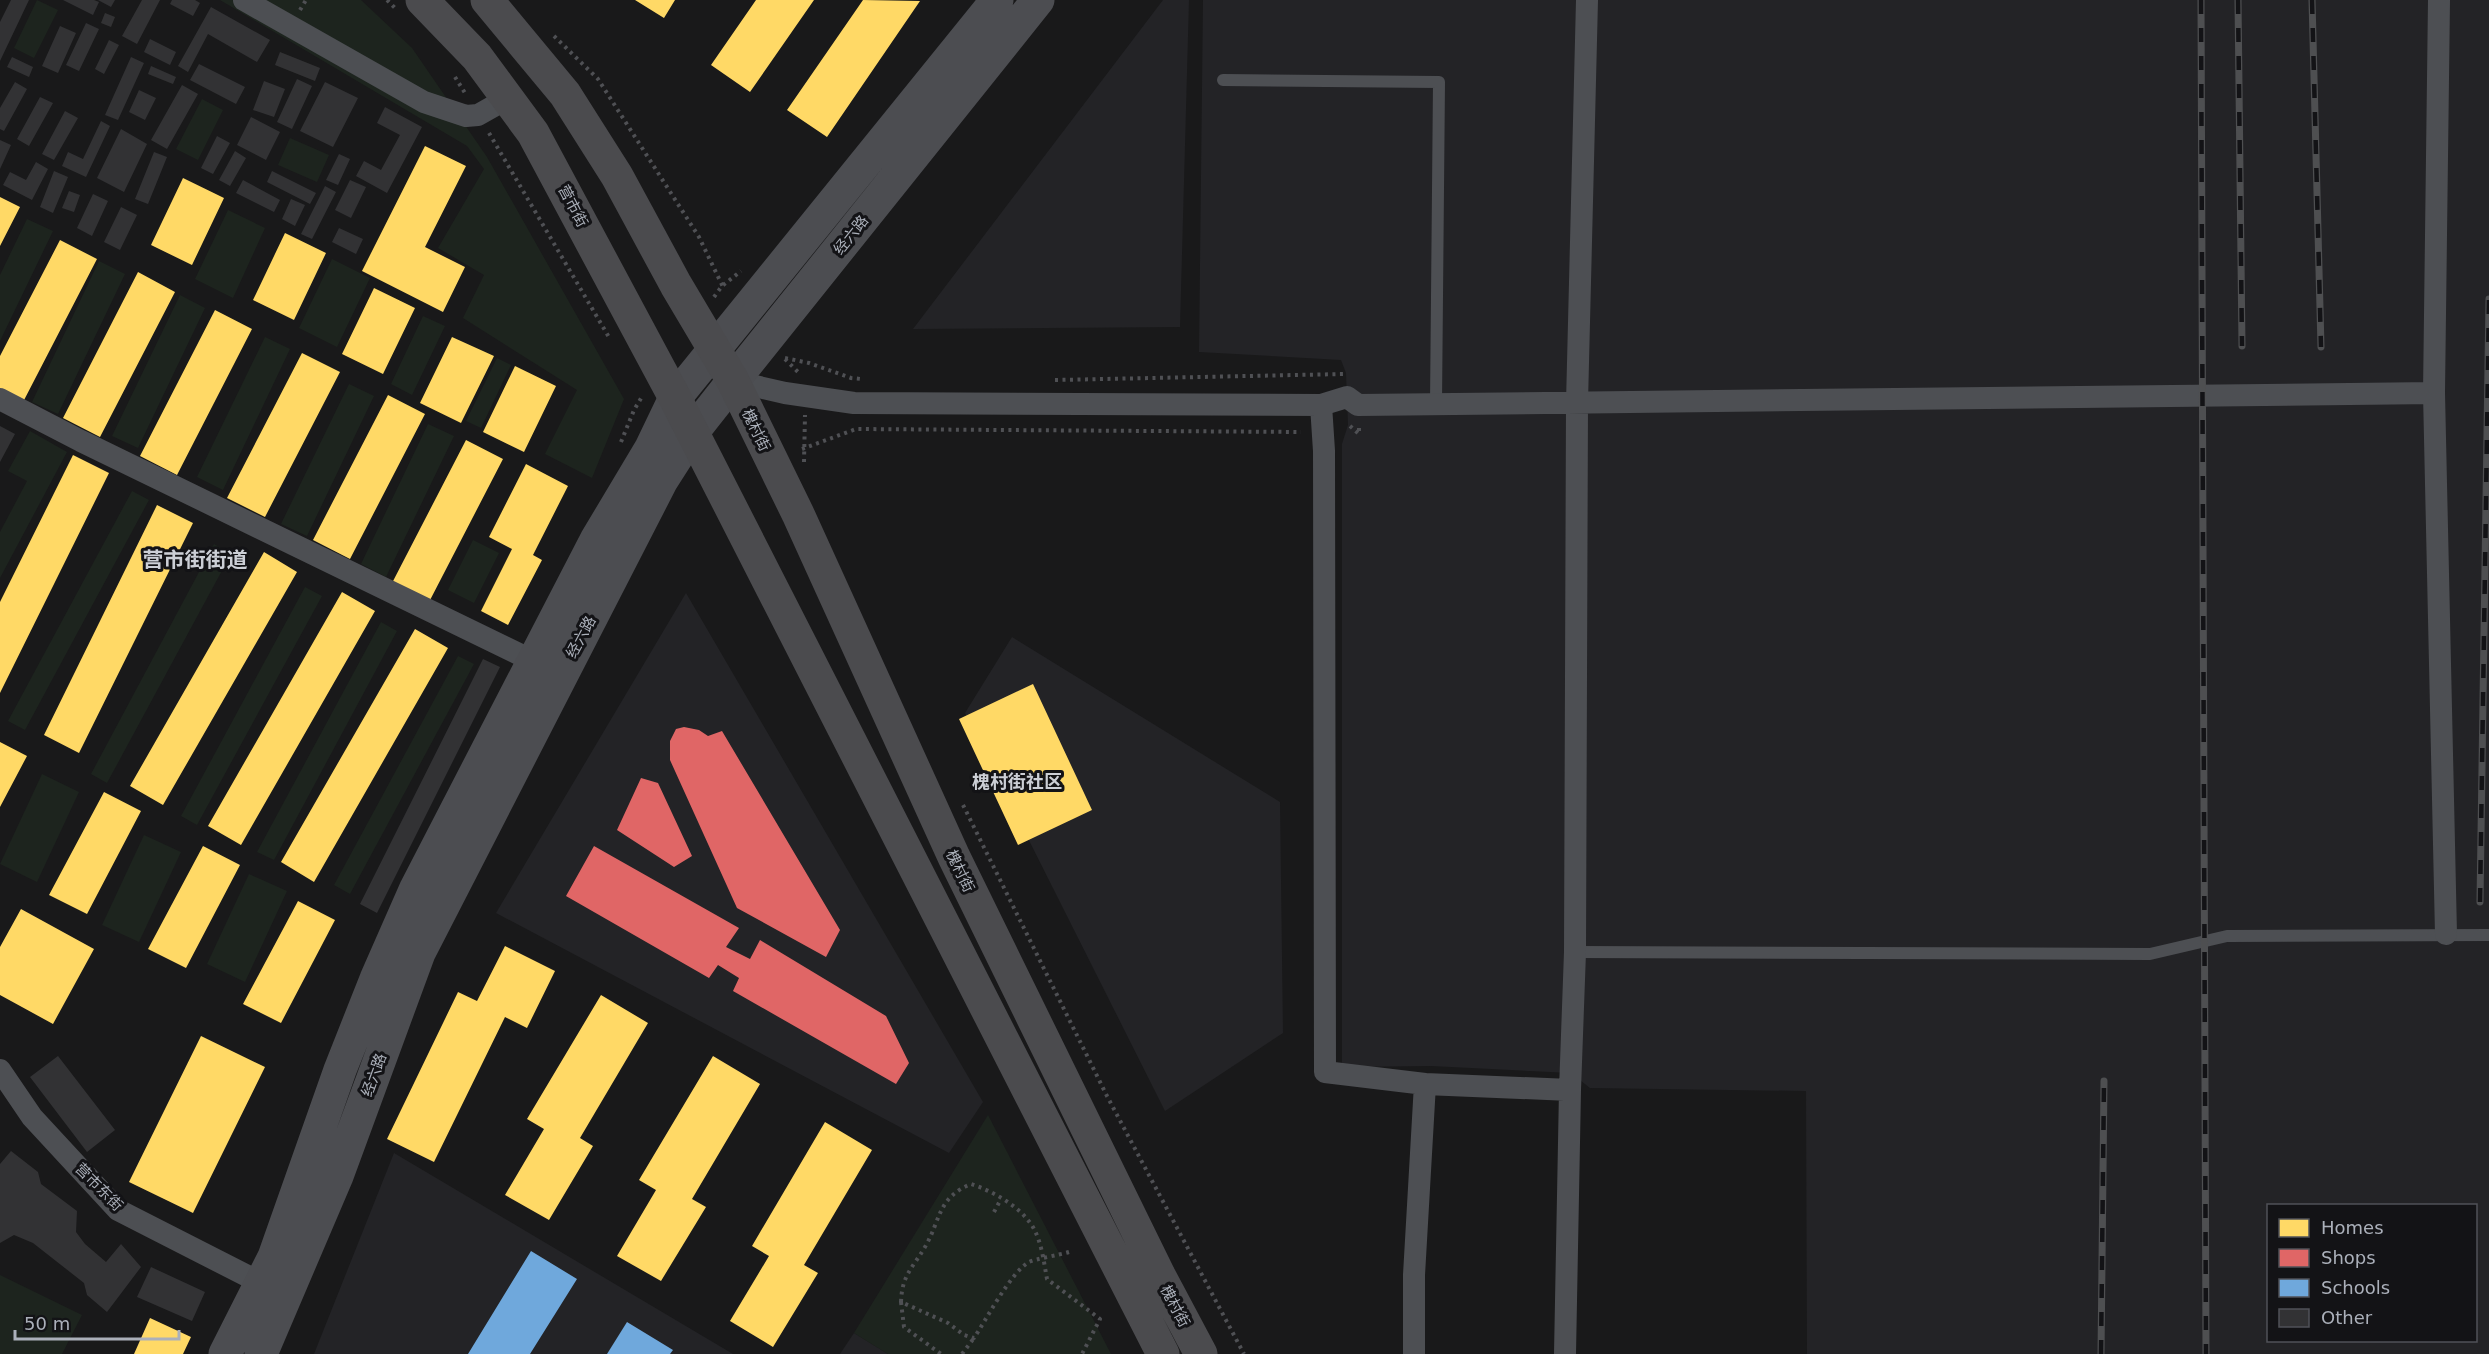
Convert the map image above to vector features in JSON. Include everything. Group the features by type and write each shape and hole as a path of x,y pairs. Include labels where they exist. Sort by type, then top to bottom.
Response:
{"main road":[{"name":"营市街","path":"422,0 477,57 533,133 692,434"},
{"path":"487,0 565,94 617,176 676,285 714,348 747,384"},
{"name":"经六路","path":"225,1354 274,1257 340,1070 380,969 416,888 596,540 651,448 675,398 997,0"},
{"name":"经六路","path":"261,1354 337,1176 419,952 662,480 692,434 747,384 1038,0"},
{"name":"槐村街","path":"747,384 774,465 954,857 1159,1275 1201,1354"},
{"path":"692,434 1162,1354"}],"street":[{"path":"244,0 424,102 466,116 478,115 508,98"},
{"path":"1565,1354 1575,952 1577,403 1587,0"},
{"path":"2439,0 2434,393 2446,934"},
{"path":"747,384 854,403 1321,405 1347,398 1358,405 2434,393"},
{"path":"0,399 92,447 512,653 533,661"},
{"path":"1321,405 1324,451 1325,1072 1425,1084 1570,1090"},
{"name":"营市东街","path":"0,1070 32,1117 118,1209 261,1283"},
{"path":"1414,1354 1414,1275 1425,1084"}],"lane":[{"path":"1223,80 1438,82 1436,404"},
{"path":"1575,952 2150,954 2227,936 2489,935"}],"path":[{"path":"747,384 784,358 791,350"},
{"path":"784,358 809,363 851,378 871,380"},
{"path":"1046,380 1346,374"},
{"path":"774,465 804,448 856,429 1322,432 1348,425"},
{"path":"941,1354 904,1327 901,1302 902,1285 927,1245 944,1204 957,1189 971,1184 1000,1199 1027,1218 1035,1231 1044,1259 1047,1279 1100,1319 1082,1354"},
{"path":"994,1212 1000,1199"},
{"path":"962,1354 1017,1272 1030,1261 1070,1252"},
{"path":"901,1302 948,1323 964,1335 974,1338"}],"shaded area":[{"path":"37,0 58,10 34,58 14,48"},
{"path":"220,0 361,0 412,48 487,157 624,399 592,478 545,454 577,390 463,318 484,275 438,248 484,169 467,146"},
{"path":"1163,0 1189,0 1180,327 913,329"},
{"path":"1203,0 2489,0 2489,1354 1807,1354 1806,1091 1590,1088 1571,1073 1431,1066 1342,1067 1342,444 1348,425 1346,373 1341,360 1199,352"},
{"path":"202,99 223,110 198,160 176,149"},
{"path":"290,138 329,155 317,182 278,165"},
{"path":"228,210 265,228 233,298 195,279"},
{"path":"27,219 53,231 0,341 0,275"},
{"path":"332,259 370,278 337,347 299,328"},
{"path":"99,261 125,274 58,414 32,402"},
{"path":"180,295 205,308 138,448 112,436"},
{"path":"423,316 445,326 412,395 391,384"},
{"path":"265,337 290,349 223,490 197,477"},
{"path":"497,358 511,365 481,428 466,421"},
{"path":"349,384 374,396 307,536 281,524"},
{"path":"428,424 454,436 386,577 361,564"},
{"path":"30,431 67,452 0,578 0,532 27,481 8,471"},
{"path":"132,491 149,500 25,730 8,721"},
{"path":"473,540 499,553 474,603 448,590"},
{"path":"214,544 231,554 107,783 91,774"},
{"path":"305,587 322,596 197,825 181,816"},
{"path":"686,593 983,1102 949,1153 496,913"},
{"path":"381,622 397,631 274,860 257,852"},
{"path":"1012,637 1280,802 1283,1033 1165,1111 965,713"},
{"path":"458,656 474,664 350,894 334,885"},
{"path":"42,774 79,792 37,882 0,864"},
{"path":"144,835 181,852 139,942 102,925"},
{"path":"249,874 287,891 245,982 207,964"},
{"path":"988,1115 1111,1354 888,1354 854,1333"},
{"path":"394,1153 733,1354 314,1354"},
{"path":"0,1275 82,1315 62,1354 0,1354"},
{"path":"854,1333 888,1354 840,1354"}],"building: Homes":[{"path":"635,0 675,0 664,18"},
{"path":"756,0 814,0 750,92 711,65"},
{"path":"863,0 920,1 827,137 787,110"},
{"path":"425,146 466,166 425,247 465,267 443,312 362,271"},
{"path":"183,178 224,198 192,265 151,245"},
{"path":"0,197 20,207 0,246"},
{"path":"285,233 326,253 294,320 253,300"},
{"path":"60,240 97,259 22,404 0,393 0,356"},
{"path":"138,272 175,292 100,437 63,418"},
{"path":"374,288 415,308 383,374 342,354"},
{"path":"215,310 252,329 177,475 140,456"},
{"path":"452,337 494,356 461,423 420,403"},
{"path":"302,353 340,372 265,517 227,498"},
{"path":"515,366 556,386 524,452 483,432"},
{"path":"388,395 425,414 350,559 313,540"},
{"path":"466,440 503,459 428,604 391,585"},
{"path":"73,455 109,473 0,693 0,602"},
{"path":"526,464 568,486 533,555 542,560 508,625 481,611 512,549 489,537"},
{"path":"157,505 193,523 79,753 44,735"},
{"path":"264,552 297,572 163,805 130,786"},
{"path":"342,592 375,611 241,845 208,826"},
{"path":"415,629 448,648 314,882 281,862"},
{"path":"1033,684 1092,810 1018,845 959,719"},
{"path":"0,742 27,756 0,807"},
{"path":"104,792 141,811 87,914 49,895"},
{"path":"203,846 240,865 186,968 148,949"},
{"path":"298,901 335,920 281,1023 243,1004"},
{"path":"21,909 94,949 53,1024 0,995 0,947"},
{"path":"505,946 555,971 527,1028 505,1017 434,1162 387,1139 458,992 477,1001"},
{"path":"601,995 648,1023 580,1138 593,1146 549,1220 505,1195 544,1129 527,1119"},
{"path":"201,1036 265,1067 193,1213 129,1182"},
{"path":"713,1056 760,1084 692,1199 706,1207 661,1281 617,1256 656,1190 639,1180"},
{"path":"825,1122 872,1150 804,1265 818,1273 773,1347 730,1321 769,1256 752,1246"},
{"path":"150,1318 191,1337 183,1354 134,1354"}],"building: Shops":[{"path":"684,727 699,730 708,736 722,731 840,930 826,957 737,908 670,760 670,741 676,729"},
{"path":"641,778 658,783 692,856 674,867 617,830"},
{"path":"594,846 739,928 726,947 750,959 760,940 886,1016 909,1063 896,1084 733,991 739,978 718,965 709,978 566,896"}],"building: Schools":[{"path":"531,1251 577,1279 530,1354 468,1354"},
{"path":"627,1322 673,1350 670,1354 607,1354"}],"building: Other":[{"path":"11,0 29,0 0,61 0,22"},
{"path":"63,0 94,0 99,2 93,15"},
{"path":"98,0 115,0 111,7"},
{"path":"142,0 160,0 137,44 122,36"},
{"path":"172,0 195,0 200,3 193,16 170,4"},
{"path":"211,7 270,40 257,62 208,34 188,72 178,66"},
{"path":"105,13 115,17 111,27 101,23"},
{"path":"86,23 99,29 79,71 66,65"},
{"path":"60,26 76,33 58,73 42,66"},
{"path":"150,39 176,52 170,65 144,52"},
{"path":"109,40 119,45 104,74 95,69"},
{"path":"280,52 320,68 315,81 275,65"},
{"path":"12,57 33,67 29,77 7,67"},
{"path":"131,57 144,63 118,120 105,115"},
{"path":"199,64 245,87 236,104 190,80"},
{"path":"151,66 176,77 173,84 148,74"},
{"path":"297,79 312,86 292,129 277,122"},
{"path":"264,81 285,89 274,117 253,110"},
{"path":"15,82 27,89 4,131 0,129 0,108"},
{"path":"325,82 358,98 333,147 300,131"},
{"path":"182,85 198,94 167,149 151,140"},
{"path":"139,90 156,98 145,120 129,112"},
{"path":"40,97 53,103 29,146 17,139"},
{"path":"385,107 422,127 387,193 356,176 364,161 381,170 400,135 377,123"},
{"path":"65,111 78,118 54,160 42,154"},
{"path":"251,117 280,132 266,160 237,145"},
{"path":"101,121 110,126 86,177 62,166 68,152 83,159"},
{"path":"121,129 147,144 124,192 97,178"},
{"path":"217,136 230,143 213,174 201,168"},
{"path":"0,140 11,145 0,169"},
{"path":"235,151 246,158 230,186 219,180"},
{"path":"154,152 167,157 148,204 135,199"},
{"path":"339,154 350,159 338,185 326,180"},
{"path":"36,162 48,169 32,200 3,185 10,172 26,180"},
{"path":"54,171 68,177 53,213 40,207"},
{"path":"272,171 316,193 310,204 267,182"},
{"path":"243,180 280,200 274,212 236,193"},
{"path":"350,180 366,187 351,218 335,210"},
{"path":"325,186 336,192 312,239 301,234"},
{"path":"69,191 80,195 74,212 62,208"},
{"path":"93,194 108,201 92,236 77,228"},
{"path":"291,199 305,205 295,226 282,219"},
{"path":"121,207 137,215 120,250 104,242"},
{"path":"339,228 363,239 356,254 332,242"},
{"path":"0,426 15,434 0,462"},
{"path":"483,659 500,667 377,913 360,904"},
{"path":"58,1056 115,1130 87,1152 30,1077"},
{"path":"11,1151 38,1172 41,1184 77,1211 76,1232 85,1244 106,1262 121,1244 141,1267 107,1312 87,1295 84,1283 33,1243 14,1235 0,1243 0,1164"},
{"path":"151,1267 205,1292 192,1321 137,1297"}],"railway":[{"path":"2201,0 2206,1354"},
{"path":"2238,0 2242,346"},
{"path":"2312,0 2321,347"},
{"path":"2480,902 2489,299"},
{"path":"2101,1354 2104,1081"}],"district":[{"name":"营市街街道","path":"195,560"},
{"name":"槐村街社区","path":"1017,782"}]}
